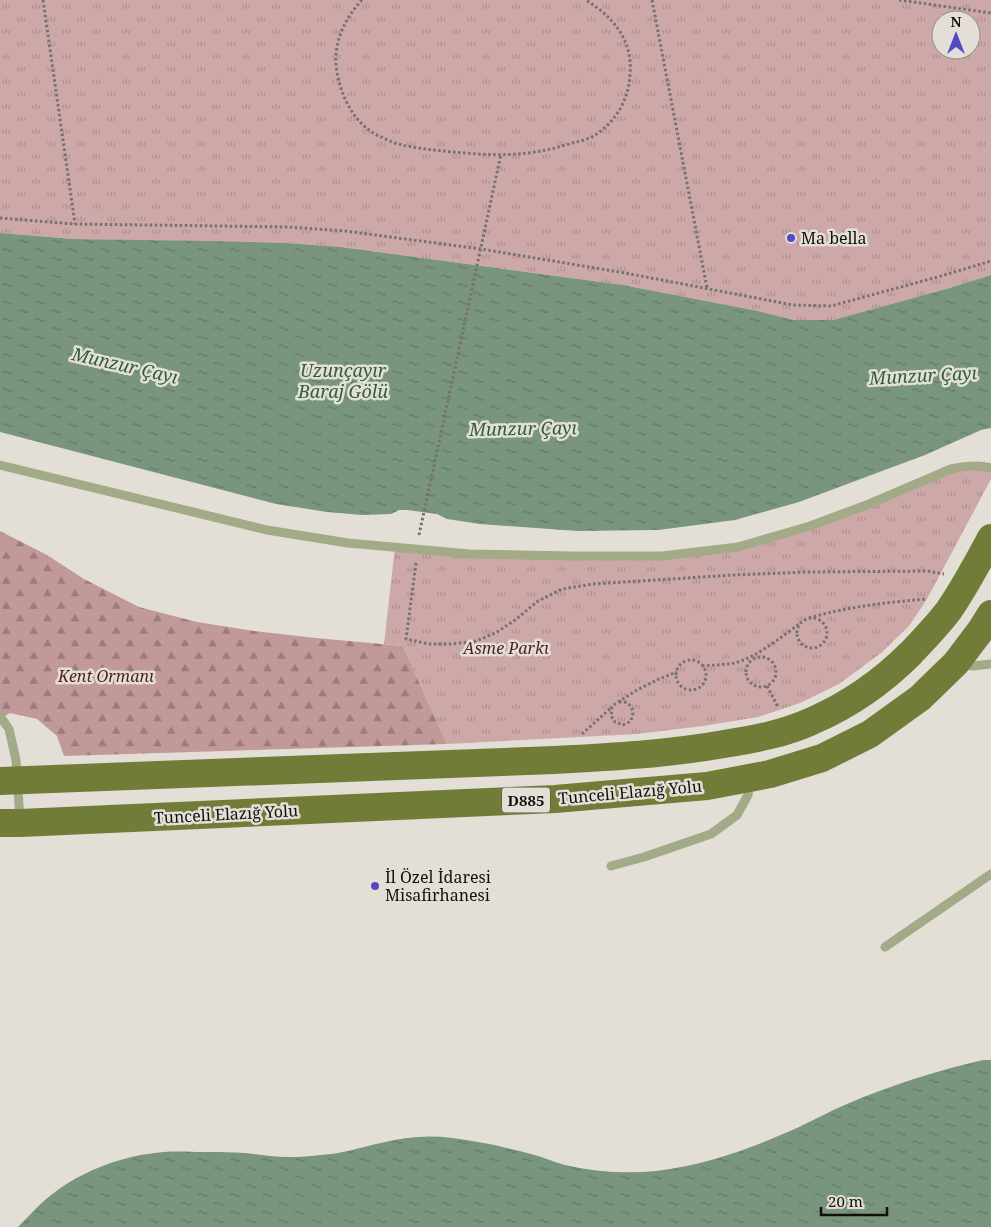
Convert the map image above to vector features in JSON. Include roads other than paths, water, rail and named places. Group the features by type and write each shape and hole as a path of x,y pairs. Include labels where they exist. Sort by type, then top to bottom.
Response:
{"main road":[{"path":"9,781 554,760 641,755 764,738 812,722 851,701 895,669 925,639 949,610 991,538"},
{"name":"Tunceli Elazığ Yolu","path":"10,823 555,799 707,786 770,774 822,758 870,734 920,698 956,663 991,614"}],"lane":[{"path":"0,465 267,530 348,543 470,554 572,556 662,556 738,547 810,526 870,504 962,466 987,466 991,468"},
{"path":"956,663 973,666 991,664"},
{"path":"0,716 9,729 16,760 9,781 10,823"},
{"path":"611,866 711,834 737,815 748,795 751,778"},
{"path":"884,947 991,874"}],"water":[{"name":"Uzunçayır Baraj Gölü","path":"0,233 74,239 287,243 341,247 623,285 758,311 794,320 833,320 991,275 991,428 981,430 925,455 799,502 735,520 658,530 578,531 480,524 447,519 437,514 407,510 399,510 391,514 362,515 276,504 0,432"},
{"path":"983,1060 991,1060 991,1227 18,1227 50,1196 80,1176 135,1156 164,1152 230,1152 276,1157 302,1157 336,1153 398,1139 443,1137 492,1144 565,1165 610,1172 656,1171 693,1165 746,1149 797,1128 847,1104 897,1085"}],"place":[{"name":"Ma bella","path":"791,238"},
{"name":"İl Özel İdaresi Misafirhanesi","path":"375,886"}],"water label":[{"name":"Munzur Çayı","path":"125,365"},
{"name":"Munzur Çayı","path":"923,375"},
{"name":"Munzur Çayı","path":"523,428"}],"park label":[{"name":"Asme Parkı","path":"506,648"},
{"name":"Kent Ormanı","path":"106,676"}]}
